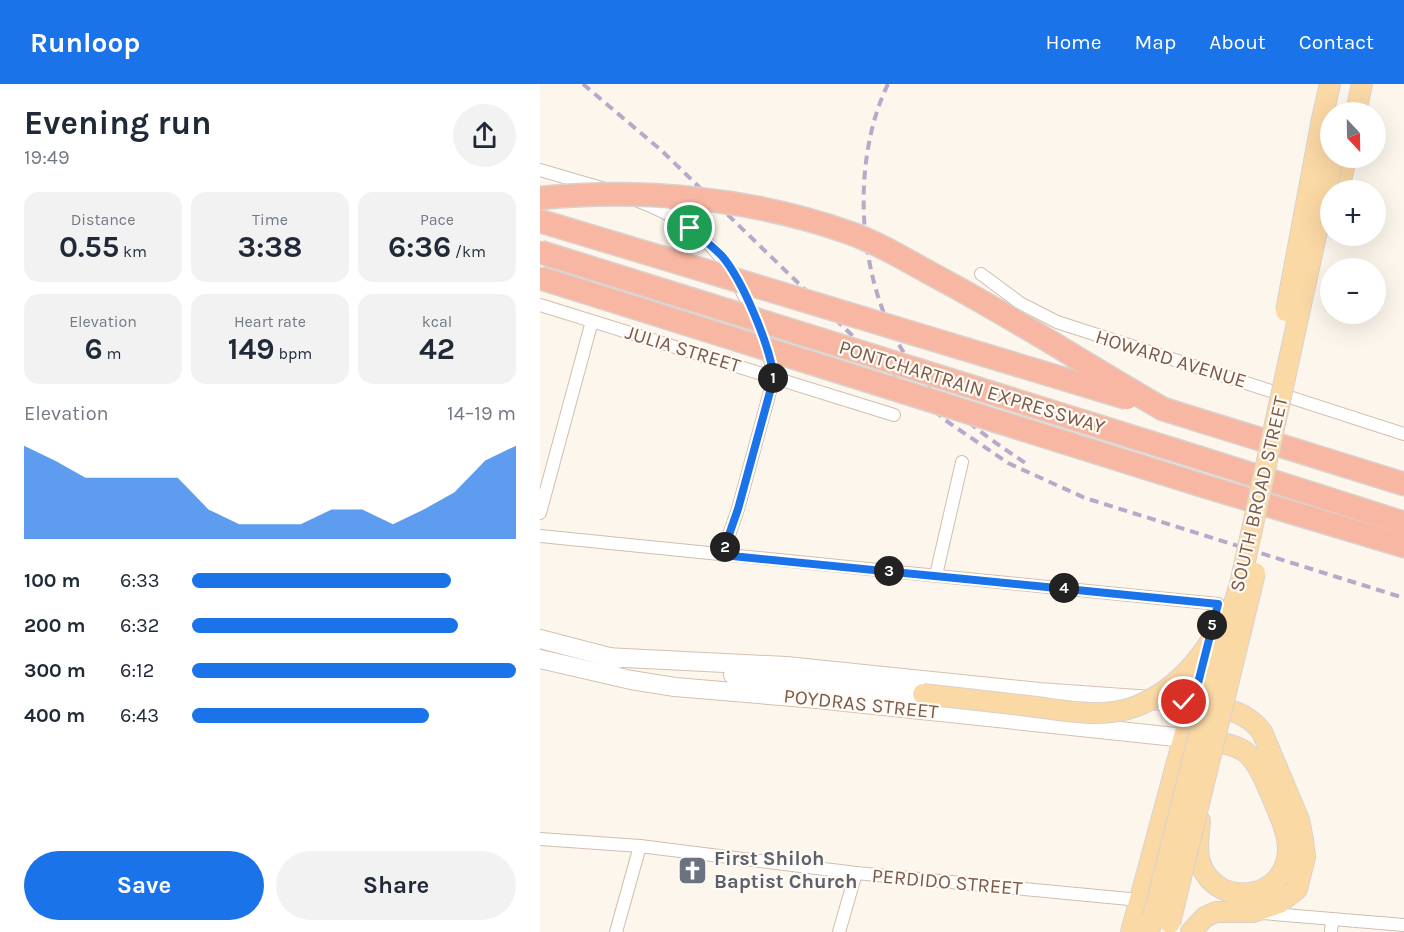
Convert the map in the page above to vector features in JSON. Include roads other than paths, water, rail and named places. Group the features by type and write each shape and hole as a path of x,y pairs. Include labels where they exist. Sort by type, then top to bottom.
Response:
{"highway":[{"path":"540,198 644,195 702,199 770,210 852,234 1022,322 1079,360 1163,409"},
{"name":"PONTCHARTRAIN EXPRESSWAY","path":"540,221 1404,484"},
{"name":"PONTCHARTRAIN EXPRESSWAY","path":"540,252 1404,523"},
{"path":"540,278 1207,487 1404,546"}],"main road":[{"path":"1265,468 1274,375 1330,84"},
{"path":"1344,102 1348,84"},
{"path":"1358,102 1362,84"},
{"name":"SOUTH BROAD STREET","path":"1160,926 1222,643 1240,584 1331,168"},
{"name":"SOUTH BROAD STREET","path":"1160,926 1201,802 1241,639 1326,246"},
{"path":"540,639 605,657 687,670 1077,711 1114,712 1135,707 1167,689 1187,672 1214,636 1240,584"},
{"path":"605,657 786,666 1039,692 1193,703 1238,710 1254,722 1262,732 1299,820 1305,857 1297,889 1279,903 1253,912 1216,912 1204,917 1191,932"},
{"name":"POYDRAS STREET","path":"540,659 619,678 675,687 896,706 1185,738"},
{"path":"1131,932 1193,703"},
{"path":"1185,738 1238,746 1254,760 1275,804 1288,841 1283,873 1275,883 1254,893 1231,893 1218,887 1200,862 1201,802"}],"street":[{"path":"1352,102 1356,84"},
{"path":"540,170 593,184 664,211 711,246 723,258 747,300 771,362 774,377 738,509 722,555"},
{"path":"1288,397 1320,246"},
{"name":"HOWARD AVENUE","path":"981,274 1020,303 1057,322 1404,434"},
{"name":"JULIA STREET","path":"540,305 894,415"},
{"path":"540,513 592,321"},
{"path":"540,536 936,575 962,462"},
{"name":"SOUTH BROAD STREET","path":"936,575 1218,604 1193,703"},
{"name":"PERDIDO STREET","path":"540,839 640,846 856,873 1140,900"},
{"path":"616,932 640,846"},
{"path":"839,932 856,873"},
{"path":"1297,889 1299,905 1308,918"},
{"path":"1253,912 1404,925"},
{"path":"1331,932 1332,919"}],"railway":[{"path":"583,84 662,151 859,342 945,420 1008,463 1085,498 1404,598"},
{"path":"888,84 876,116 868,151 864,188 865,226 870,264 879,300 893,333 911,363 936,393 964,419 1027,464"}],"place":[{"name":"First Shiloh Baptist Church","path":"693,870"}]}
